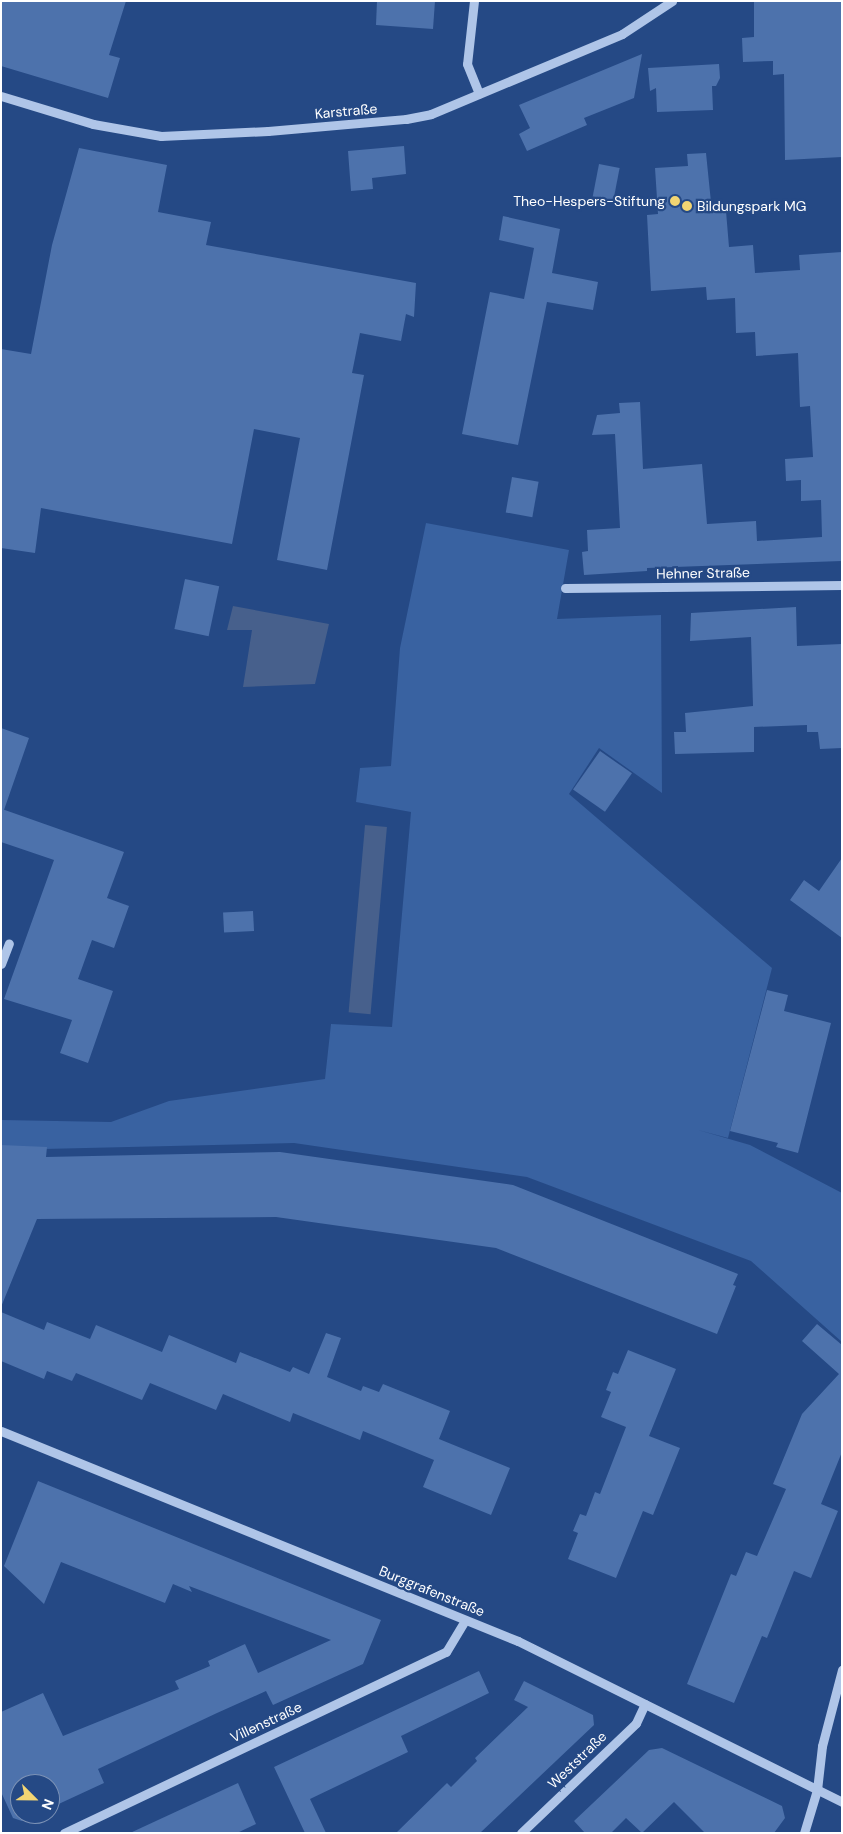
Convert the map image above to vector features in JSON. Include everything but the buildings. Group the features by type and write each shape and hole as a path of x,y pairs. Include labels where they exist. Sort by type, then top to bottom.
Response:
{"street":[{"path":"474,1 467,64 479,94"},
{"name":"Karstraße","path":"1,96 93,124 161,136 268,132 406,119 431,114 622,34 672,1"},
{"name":"Hehner Straße","path":"565,588 842,585"},
{"path":"1,964 10,943"},
{"name":"Burggrafenstraße","path":"1,1432 518,1641 842,1802"},
{"name":"Villenstraße","path":"64,1833 446,1652 465,1620"},
{"path":"804,1833 817,1790 822,1746 842,1670"},
{"name":"Weststraße","path":"520,1833 636,1723 645,1704"}],"shaded area":[{"path":"426,523 569,550 557,619 661,615 662,793 599,748 569,794 772,968 728,1138 698,1130 750,1145 842,1193 842,1342 751,1261 527,1177 294,1143 1,1150 1,1120 111,1122 169,1101 325,1079 331,1024 392,1027 411,812 356,802 360,768 391,766 400,648"},
{"path":"233,606 329,624 315,684 243,687 252,630 227,630"},
{"path":"365,825 387,827 371,1014 349,1012"}],"place":[{"name":"Theo-Hespers-Stiftung","path":"675,201"},
{"name":"Bildungspark MG","path":"687,206"}]}
